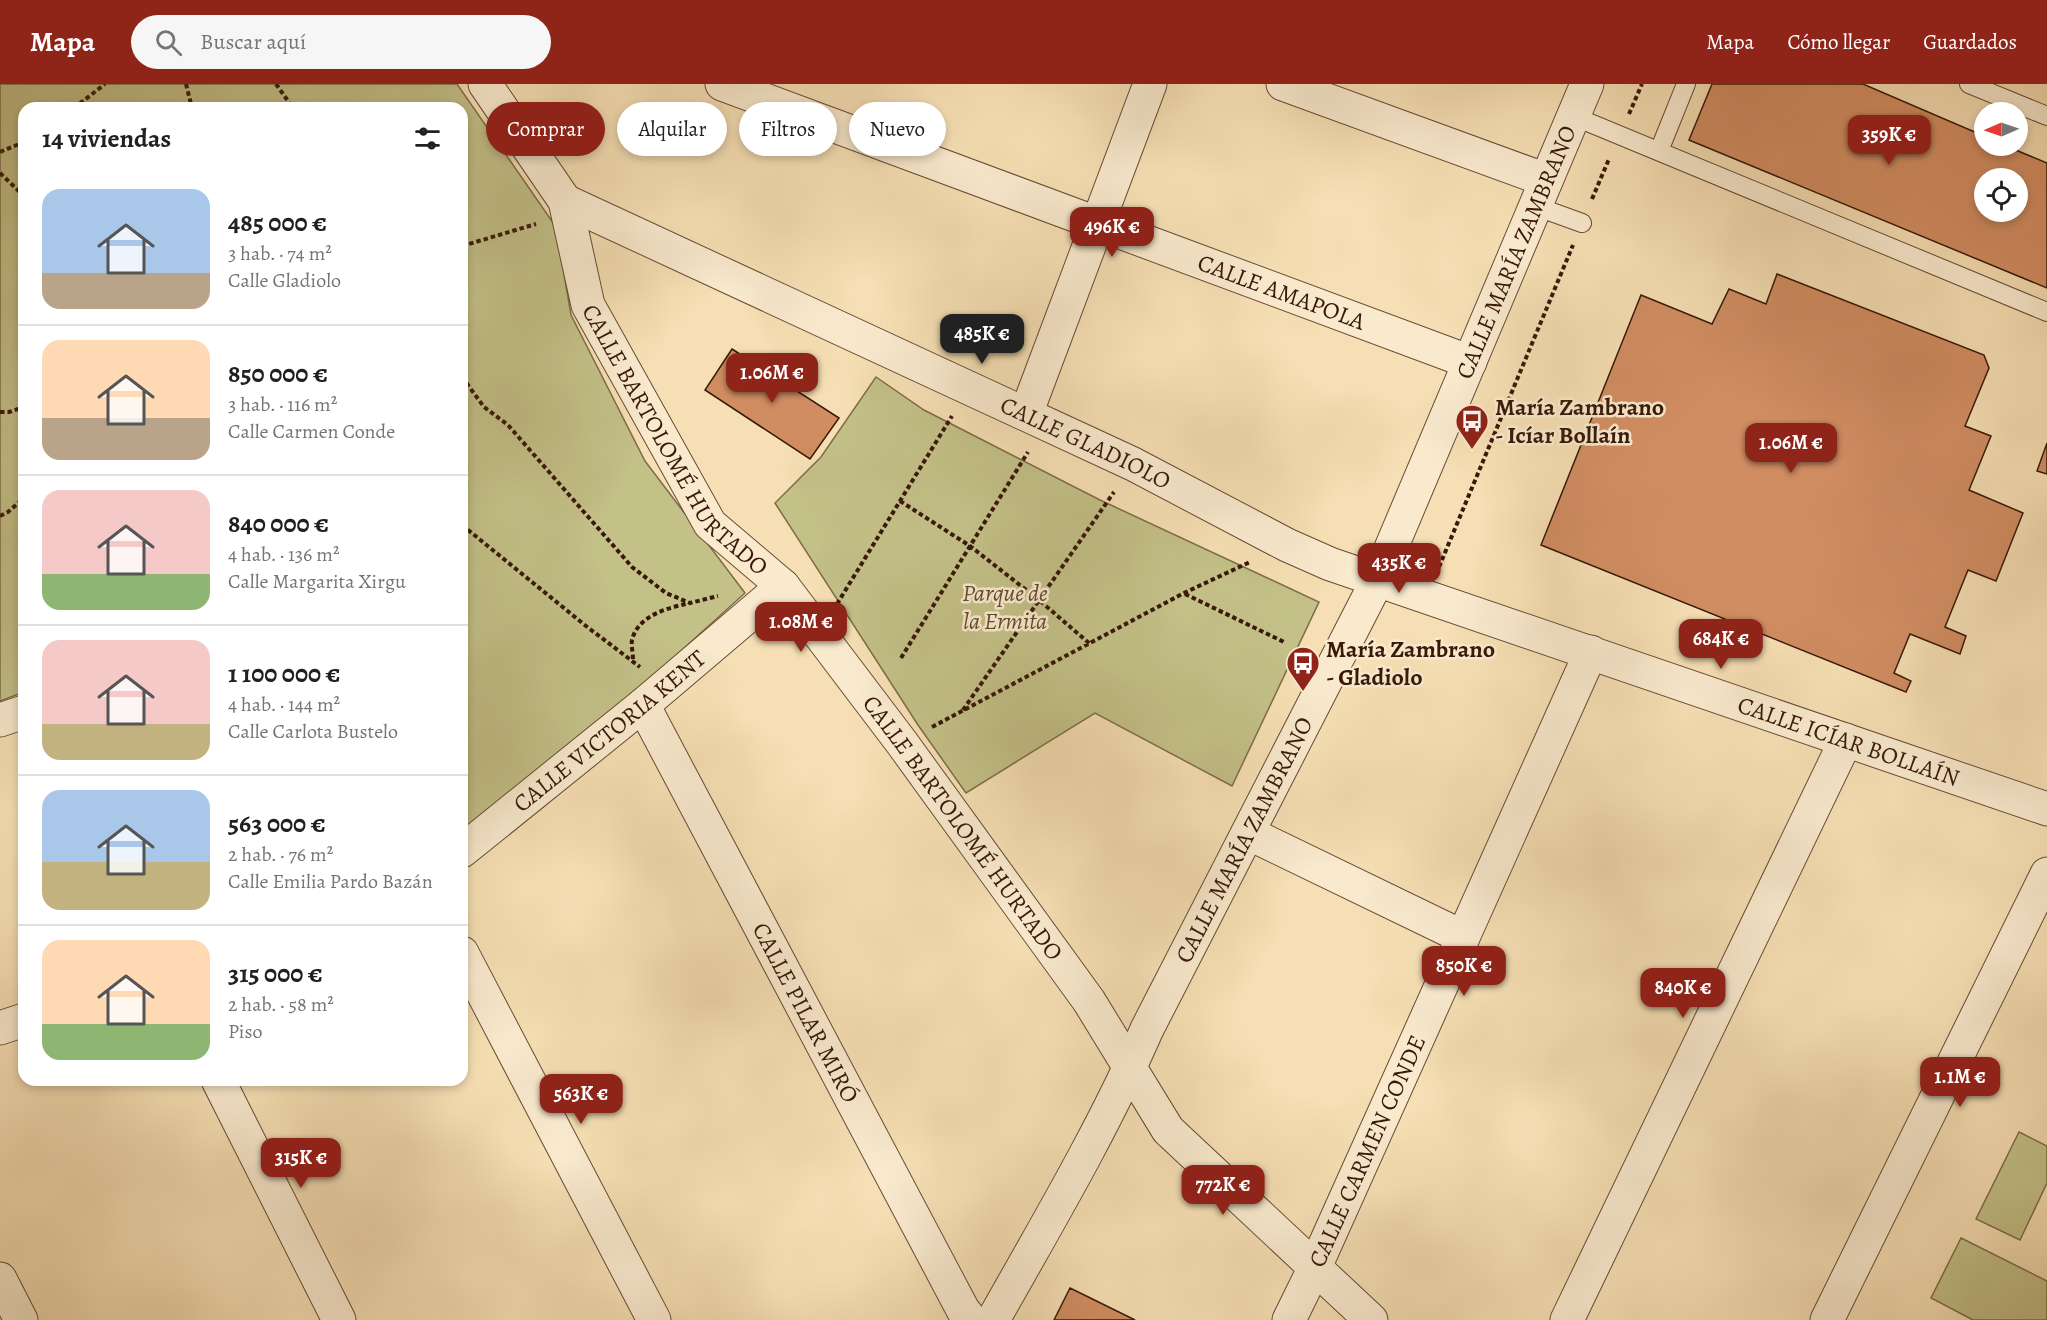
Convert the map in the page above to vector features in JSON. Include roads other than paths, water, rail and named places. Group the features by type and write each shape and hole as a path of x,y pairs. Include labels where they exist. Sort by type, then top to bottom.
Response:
{"street":[{"path":"485,84 567,208"},
{"name":"CALLE AMAPOLA","path":"722,84 1470,362"},
{"path":"1036,418 1098,223 1150,84"},
{"path":"1283,84 1540,193"},
{"name":"CALLE MARÍA ZAMBRANO","path":"993,1320 1093,1141 1147,1029 1378,579 1587,84"},
{"name":"CALLE GLADIOLO","path":"567,208 970,387 1133,464 1330,564 1378,579"},
{"name":"CALLE BARTOLOMÉ HURTADO","path":"567,208 588,306 710,524 783,586 902,743 1089,1001 1168,1131 1371,1320"},
{"name":"CALLE ICÍAR BOLLAÍN","path":"1378,579 2047,809"},
{"name":"CALLE VICTORIA KENT","path":"468,846 653,697 783,586"},
{"name":"CALLE CARMEN CONDE","path":"1289,1320 1592,652"},
{"name":"CALLE PILAR MIRÓ","path":"653,697 958,1299 971,1320"},
{"path":"0,720 18,714"},
{"path":"1567,1320 1846,740"},
{"path":"1248,834 1463,937"},
{"path":"1827,1320 2047,874"},
{"path":"468,964 654,1320"},
{"path":"0,1028 18,1022"},
{"path":"221,1086 339,1320"},
{"path":"0,1279 21,1320"}],"lane":[{"path":"1659,151 1686,84"},
{"path":"1969,84 2047,116"},
{"path":"1573,116 2047,312"},
{"path":"1540,193 1582,223"}],"place":[{"name":"María Zambrano - Icíar Bollaín","path":"1472,450"},
{"name":"María Zambrano - Gladiolo","path":"1303,692"}],"park label":[{"name":"Parque de la Ermita","path":"1005,607"}]}
